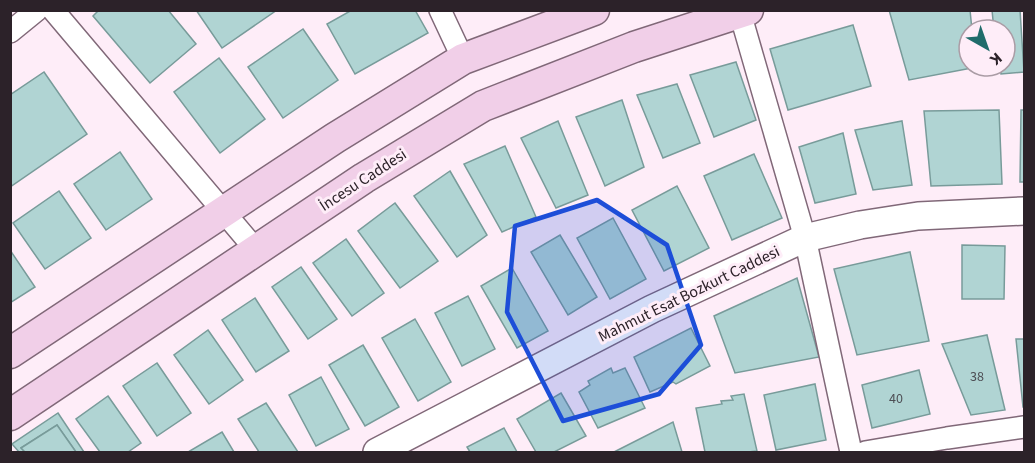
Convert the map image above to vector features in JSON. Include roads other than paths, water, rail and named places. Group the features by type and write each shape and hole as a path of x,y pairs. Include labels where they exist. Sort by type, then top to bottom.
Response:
{"main road":[{"path":"10,352 335,138 463,59 594,10"},
{"name":"İncesu Caddesi","path":"10,415 364,178 483,106 634,47 744,12"}],"street":[{"path":"10,32 37,10"},
{"path":"53,10 256,250"},
{"path":"441,10 463,59"},
{"path":"744,12 805,238 851,453"},
{"name":"Mahmut Esat Bozkurt Caddesi","path":"377,453 652,309 805,238 860,225 918,216 1024,211"},
{"path":"865,453 1024,427"}]}
